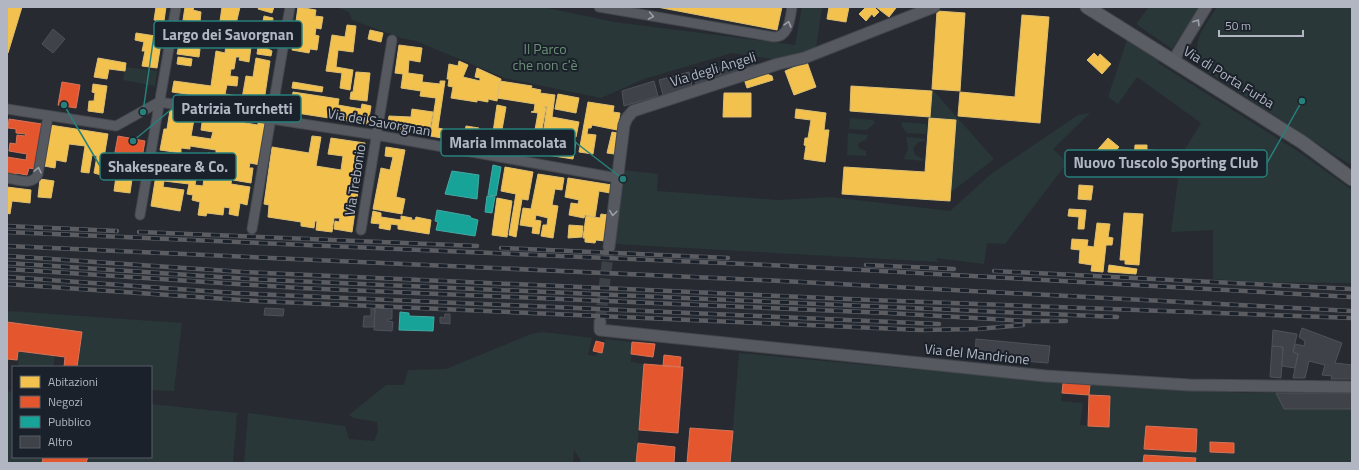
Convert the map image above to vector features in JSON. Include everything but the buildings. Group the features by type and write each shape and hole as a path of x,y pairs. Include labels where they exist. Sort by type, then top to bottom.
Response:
{"main road":[{"name":"Via di Porta Furba","path":"1087,7 1308,145 1352,179"}],"street":[{"path":"140,215 176,7"},
{"path":"252,229 290,7"},
{"path":"599,7 779,37 788,26 792,7"},
{"name":"Via degli Angeli","path":"609,248 625,123 628,116 635,110 778,64 804,58 934,7"},
{"path":"1173,61 1206,7"},
{"name":"Via Trebonio","path":"361,230 392,40"},
{"path":"7,109 116,126 159,102"},
{"name":"Via dei Savorgnan","path":"159,102 376,135 617,178"},
{"path":"7,178 31,181 36,178 48,116"},
{"name":"Via del Mandrione","path":"600,326 1046,376 1189,385 1352,387"}],"green space":[{"name":"Il Parco che non c'è","path":"335,7 543,7 614,22 795,45 802,7 822,7 816,49 773,59 732,53 644,79 601,98 505,78 416,41 401,38 352,20 349,12"},
{"path":"1149,7 1199,7 1172,49 1136,24"},
{"path":"1217,7 1352,7 1352,165 1205,70 1200,61 1197,45 1202,30"},
{"path":"1127,40 1160,59 1158,63 1302,154 1352,190 1352,283 1255,282 1213,279 1213,230 1171,232 1181,156 1201,123 1137,77 1118,104 1108,97"},
{"path":"125,67 157,71 155,86 123,80"},
{"path":"932,89 994,159 950,193 955,120 930,118"},
{"path":"1090,113 1053,149 1067,163 1005,244 987,243 984,264 936,258 939,262 614,244 623,170 658,174 657,191 778,200 831,197 950,211 991,174 1078,115"},
{"path":"850,118 873,120 875,123 867,130 849,129"},
{"path":"903,122 927,124 926,134 907,133 901,125"},
{"path":"848,133 868,135 866,140 860,142 858,145 860,149 866,151 866,156 847,155"},
{"path":"906,137 925,139 925,141 918,142 913,149 915,155 923,159 923,161 904,159 908,149"},
{"path":"10,311 182,323 174,391 152,390 152,366 77,366 82,332 7,322 7,313"},
{"path":"543,332 592,338 588,355 595,356 598,352 602,353 605,339 632,342 631,362 644,364 636,463 580,463 580,459 574,450 573,463 244,463 248,413 345,426 349,439 374,441 378,431 377,422 353,418 349,415 386,385 404,385 408,370 446,369 531,334"},
{"path":"18,351 55,356 53,366 19,366 17,360"},
{"path":"739,353 1063,383 1061,401 1083,403 1080,425 1109,427 1110,396 1089,395 1090,384 1244,393 1276,393 1285,409 1352,409 1352,463 1195,463 1195,458 1144,455 1143,463 730,463","holes":["1146,426 1197,429 1196,452 1144,448","1210,442 1234,443 1234,453 1210,452"]},
{"path":"7,391 12,392 12,458 43,458 42,463 7,463"},
{"path":"152,404 237,413 233,463 86,463 88,458 152,458"}],"tunnel":[{"path":"600,322 609,247"}],"railway":[{"path":"7,226 117,231"},
{"path":"7,232 790,266 1352,297"},
{"path":"139,232 477,246"},
{"path":"7,246 782,281 1352,311"},
{"path":"501,248 728,258"},
{"path":"7,256 243,272 871,300 1352,318"},
{"path":"7,263 250,279 1117,317"},
{"path":"866,265 954,269"},
{"path":"7,269 299,288 888,313 1025,321 1066,321"},
{"path":"994,271 1352,289"},
{"path":"7,277 234,293 939,324"},
{"path":"7,284 257,301 921,330 977,329 1023,325"}],"place":[{"name":"Nuovo Tuscolo Sporting Club","path":"1302,101"},
{"name":"Shakespeare & Co.","path":"64,105"},
{"name":"Largo dei Savorgnan","path":"143,112"},
{"name":"Patrizia Turchetti","path":"133,141"},
{"name":"Maria Immacolata","path":"623,179"}]}
